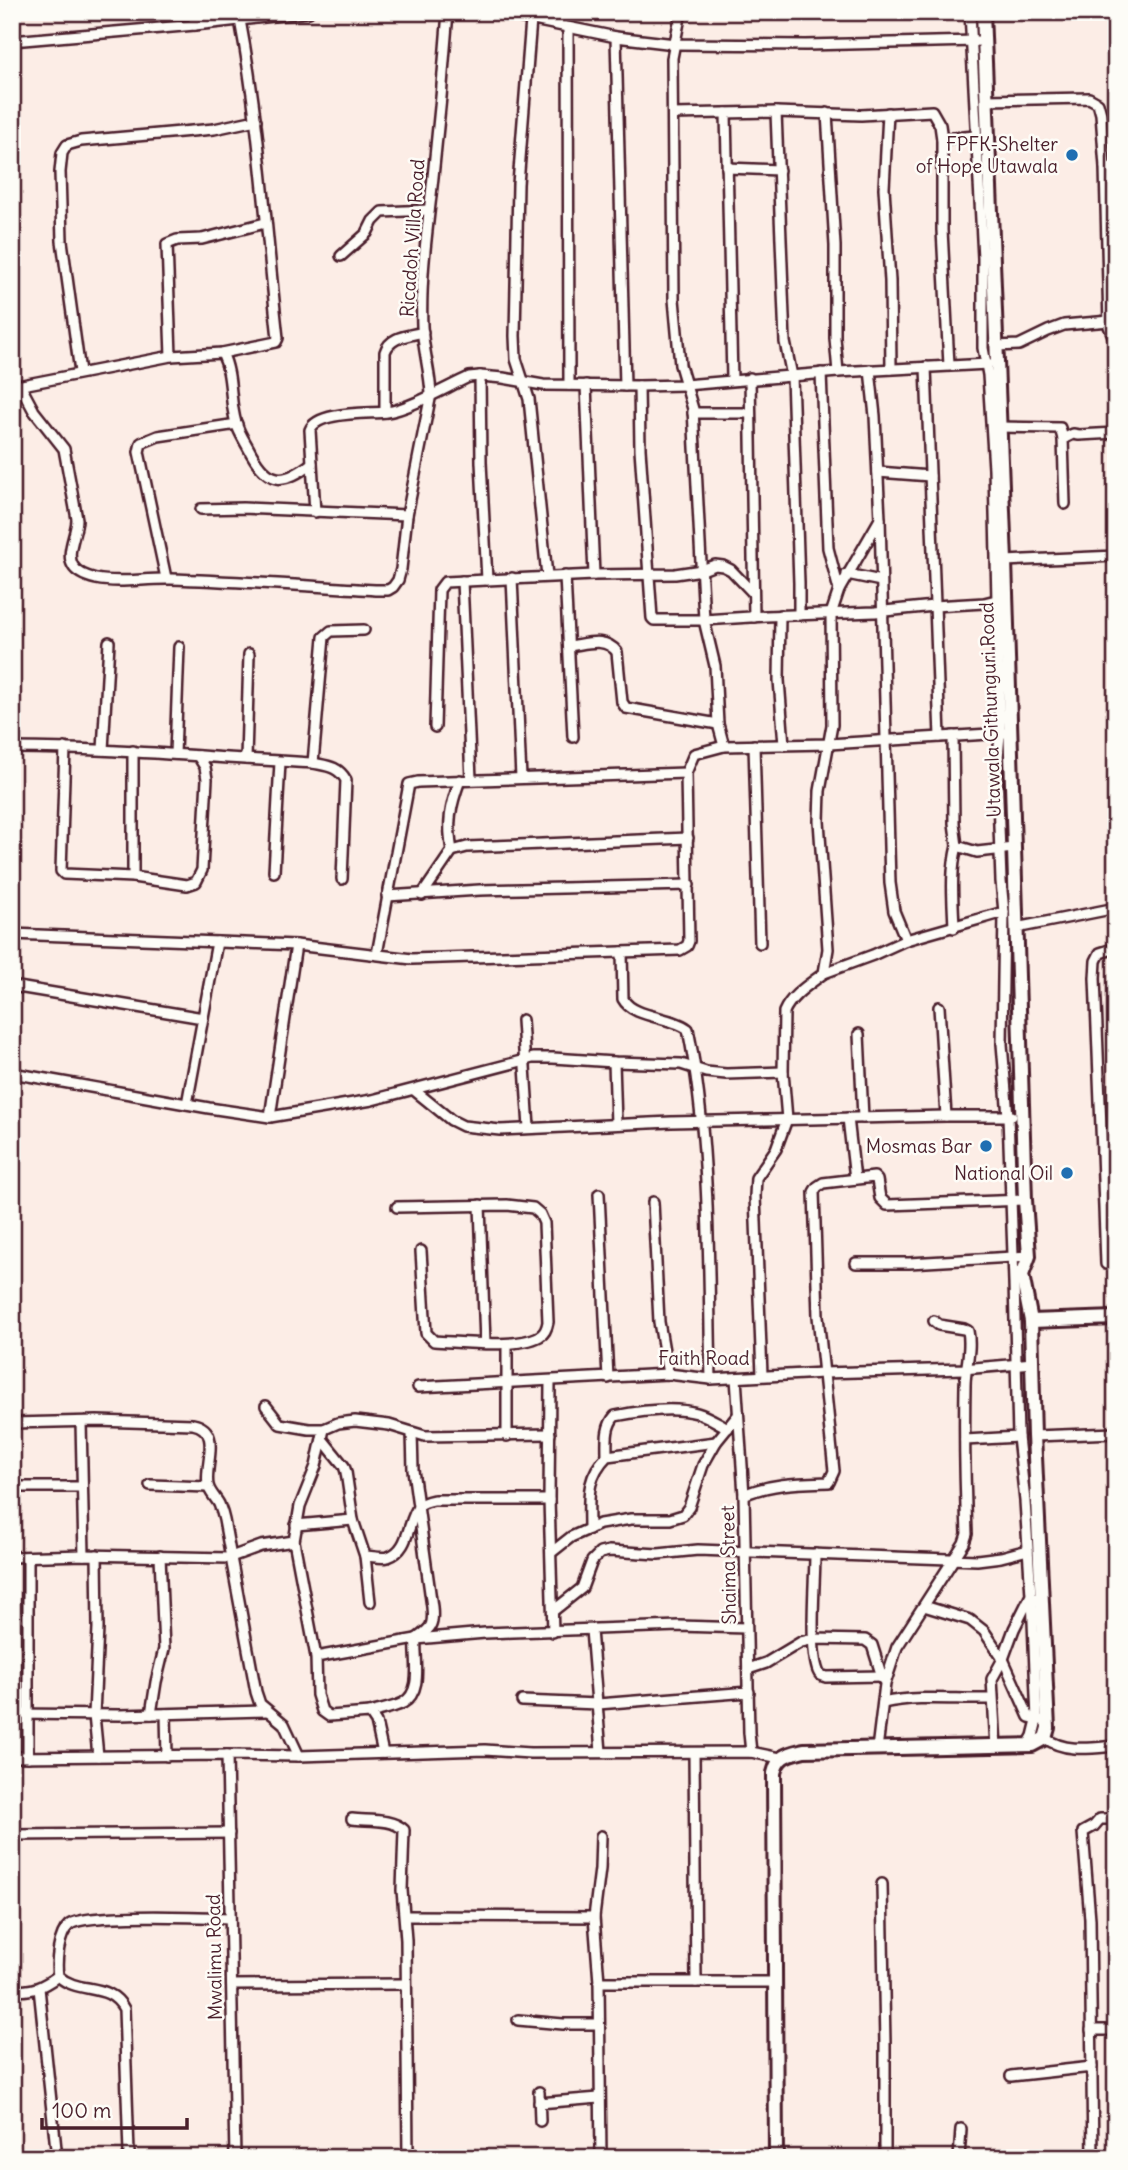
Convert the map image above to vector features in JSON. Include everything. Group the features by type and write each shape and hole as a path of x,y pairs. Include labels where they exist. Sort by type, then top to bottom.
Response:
{"street":[{"path":"193,12 195,25"},
{"path":"12,41 309,12"},
{"name":"Ricadoh Villa Road","path":"166,578 375,590 388,590 393,587 401,569 407,515 431,394 423,332 424,272 448,12"},
{"path":"495,12 568,29 675,44 806,45 978,41"},
{"path":"681,12 672,58 674,299 678,352 693,413 704,620 715,666 718,723 724,746"},
{"path":"639,386 647,574 654,620 882,611 984,603 1000,599 991,365 983,348 983,258 975,136 978,41 970,12"},
{"name":"Utawala Githunguri Road","path":"983,12 978,41 986,100 996,346 991,365 999,427 1005,561 1000,599 1005,733 1014,848 1009,896 1017,928 1029,1256 1022,1275 1031,1321 1042,1721 1045,1738"},
{"path":"237,424 158,436 141,443 139,452 166,578 96,579 79,573 71,565 70,553 77,530 77,519 64,449 16,386 171,356 222,353 276,342 278,338 256,120 240,20"},
{"path":"531,20 518,184 515,336 516,359 529,399 547,576"},
{"path":"568,29 569,385"},
{"path":"616,37 625,386"},
{"path":"986,100 1089,98 1098,103 1105,167 1109,321 1116,343"},
{"path":"673,114 776,112 861,115 932,111 940,125 942,139 942,230 948,365"},
{"path":"776,112 785,342 792,376 799,615"},
{"path":"726,113 732,380"},
{"path":"827,113 835,246 835,338 838,372"},
{"path":"888,113 884,188 890,281 891,369"},
{"path":"80,372 62,241 60,172 62,153 67,145 81,141 214,129 256,120"},
{"path":"942,139 975,136"},
{"path":"1105,167 1116,168"},
{"path":"727,168 779,170"},
{"path":"341,256 367,233 382,212 429,209"},
{"path":"171,356 167,244 177,240 201,239 265,223"},
{"path":"996,346 1019,345 1064,325 1109,321"},
{"path":"384,412 387,345 394,340 423,332"},
{"path":"222,353 231,383 237,424 260,469 268,475 282,478 313,463"},
{"path":"315,512 311,426 318,421 337,416 384,412 418,401 468,377 503,377 543,385 685,385 821,373 991,365"},
{"path":"926,367 940,737"},
{"path":"870,370 880,519 890,883 894,911 906,940"},
{"path":"821,373 828,548 839,590"},
{"path":"480,376 481,462 488,580"},
{"path":"750,379 754,617"},
{"path":"586,385 594,575"},
{"path":"693,413 750,413"},
{"path":"999,427 1060,428 1063,439 1065,504"},
{"path":"1063,439 1073,434 1116,433"},
{"path":"878,472 930,477"},
{"path":"201,509 243,508 407,515"},
{"path":"824,973 828,948 819,811 833,702 831,614 847,574 880,519"},
{"path":"1005,561 1116,556"},
{"path":"435,727 439,590 445,582 547,576 675,574 715,565 731,570 753,593"},
{"path":"847,574 881,581"},
{"path":"565,576 573,737"},
{"path":"512,578 521,778"},
{"path":"462,581 471,779"},
{"path":"780,615 779,680 783,745"},
{"path":"313,763 324,637 331,631 364,630"},
{"path":"103,750 108,642"},
{"path":"569,646 604,642 614,648 617,652 622,702 626,708 718,723"},
{"path":"175,754 179,647"},
{"path":"246,759 249,654"},
{"path":"12,934 296,945 393,958 434,959 680,950 690,941 686,773 694,754 724,746 829,744 1005,733 997,771 1000,851 1009,896 1004,912 1002,1044 1008,1116 1018,1437 1042,1721 1028,1745"},
{"path":"953,736 954,823 957,846 951,881 954,928"},
{"path":"754,745 760,943"},
{"path":"12,748 133,751 313,763 334,767 346,779 342,878"},
{"path":"65,748 61,871 68,876 133,877 187,885 198,879 202,870 207,779 205,767 198,756"},
{"path":"133,751 133,877"},
{"path":"274,872 280,761"},
{"path":"377,954 410,784 471,779 686,773"},
{"path":"452,851 448,828 450,806 460,780"},
{"path":"422,895 452,851 467,847 688,838"},
{"path":"957,846 977,852 1014,848"},
{"path":"387,896 480,890 689,885"},
{"path":"1017,928 1116,908"},
{"path":"762,1375 755,1196 757,1178 776,1149 787,1119 783,1072 784,1012 787,1005 824,973 906,940 1004,912"},
{"path":"187,1104 217,942"},
{"path":"271,1117 296,945"},
{"path":"1106,1264 1095,978 1096,961 1100,953 1116,948"},
{"path":"622,953 623,999 626,1004 684,1025 688,1029 696,1069 701,1121 711,1379"},
{"path":"12,986 203,1018"},
{"path":"939,1007 946,1115"},
{"path":"522,1020 529,1128"},
{"path":"859,1034 863,1118"},
{"path":"12,1073 271,1117 372,1100 526,1060 552,1058 681,1064 706,1072 726,1074 783,1072"},
{"path":"614,1062 616,1124"},
{"path":"414,1090 451,1120 463,1126 500,1130 701,1121 1023,1115"},
{"path":"848,1118 855,1179"},
{"path":"1102,1152 1116,1152"},
{"path":"744,1495 796,1483 829,1482 833,1477 818,1316 814,1192 817,1186 869,1176 877,1180 880,1198 887,1205 1025,1200"},
{"path":"599,1194 608,1378"},
{"path":"653,1202 659,1322 668,1374"},
{"path":"480,1205 485,1343"},
{"path":"397,1207 516,1205 533,1208 544,1223 548,1322 546,1331 539,1337 507,1345 434,1341 426,1333 421,1251"},
{"path":"856,1263 909,1263 1029,1256"},
{"path":"1031,1321 1116,1318"},
{"path":"877,1749 884,1680 897,1647 955,1558 967,1534 965,1385 970,1357 968,1331 939,1325 934,1321"},
{"path":"507,1345 507,1436"},
{"name":"Faith Road","path":"418,1387 668,1374 711,1379 1033,1363"},
{"name":"Shaima Street","path":"736,1378 744,1495 751,1752"},
{"path":"550,1381 549,1500 553,1632"},
{"path":"266,1406 280,1424 309,1429 324,1429 338,1423 355,1421 389,1425 425,1436 550,1434"},
{"path":"607,1456 607,1433 615,1416 661,1410 687,1412 696,1413 728,1428"},
{"path":"552,1552 571,1537 600,1524 631,1519 670,1519 683,1515 689,1507 703,1465 716,1442 738,1415"},
{"path":"80,1422 84,1555"},
{"path":"12,1423 193,1424 205,1427 210,1448 208,1487 222,1513 256,1692 260,1703 284,1724 299,1756"},
{"path":"324,1429 316,1466 300,1506 294,1541 316,1657 317,1695 324,1713 329,1716 370,1713 400,1705 407,1700 417,1674 416,1639"},
{"path":"412,1433 413,1470 433,1616 430,1629 416,1639"},
{"path":"1034,1436 1116,1433"},
{"path":"965,1440 1018,1437"},
{"path":"323,1440 344,1466 353,1520 365,1556 370,1602"},
{"path":"589,1529 590,1482 597,1466 607,1456 716,1442"},
{"path":"150,1485 208,1487"},
{"path":"12,1487 82,1487"},
{"path":"365,1556 389,1556 396,1552 406,1538 419,1506 425,1502 549,1500"},
{"path":"296,1525 353,1520"},
{"path":"12,1557 232,1557 261,1546 294,1541"},
{"path":"553,1611 582,1588 592,1561 600,1553 658,1554 698,1550 977,1560 1001,1558 1028,1550"},
{"path":"815,1554 814,1639 821,1675 884,1680"},
{"path":"97,1555 93,1715 98,1756"},
{"path":"151,1714 164,1649 160,1556"},
{"path":"28,1757 29,1557"},
{"path":"996,1747 992,1679 1031,1595"},
{"path":"925,1606 978,1624 1003,1659 1029,1717 1042,1721"},
{"path":"316,1657 416,1639 485,1633 679,1626 746,1628"},
{"path":"591,1630 601,1752"},
{"path":"748,1669 766,1663 801,1642 814,1639 869,1641 884,1680"},
{"path":"522,1701 598,1704 749,1692"},
{"path":"883,1703 915,1698 992,1699"},
{"path":"12,1714 267,1711"},
{"path":"370,1713 376,1721 383,1753"},
{"path":"166,1714 167,1756"},
{"path":"776,2158 774,1773 780,1758 785,1754 804,1750 996,1747 1028,1745 1045,1738 1060,1746 1077,1748 1116,1746"},
{"path":"12,1757 299,1756 485,1750 530,1753 751,1752 780,1758"},
{"path":"694,1753 696,1982"},
{"name":"Mwalimu Road","path":"227,1755 235,2158"},
{"path":"352,1819 398,1824 404,1829 402,1890 405,1916 408,2158"},
{"path":"1093,2158 1090,1919 1083,1832 1100,1819 1116,1819"},
{"path":"12,1835 229,1833"},
{"path":"601,1836 594,1917 599,1982 601,2158"},
{"path":"882,1884 885,2158"},
{"path":"127,2158 129,2152 124,2009 119,2000 111,1994 64,1982 58,1976 57,1966 63,1933 74,1922 155,1916 230,1918"},
{"path":"405,1916 594,1917"},
{"path":"12,1992 39,1988 58,1976"},
{"path":"599,1982 775,1982"},
{"path":"232,1985 405,1984"},
{"path":"39,1988 57,2158"},
{"path":"518,2020 599,2024"},
{"path":"1091,2030 1116,2030"},
{"path":"1011,2076 1092,2067"},
{"path":"539,2092 540,2121"},
{"path":"539,2103 600,2098"},
{"path":"959,2158 961,2129"}],"place":[{"name":"FPFK-Shelter of Hope Utawala","path":"1072,155"},
{"name":"Mosmas Bar","path":"986,1146"},
{"name":"National Oil","path":"1067,1173"}]}
